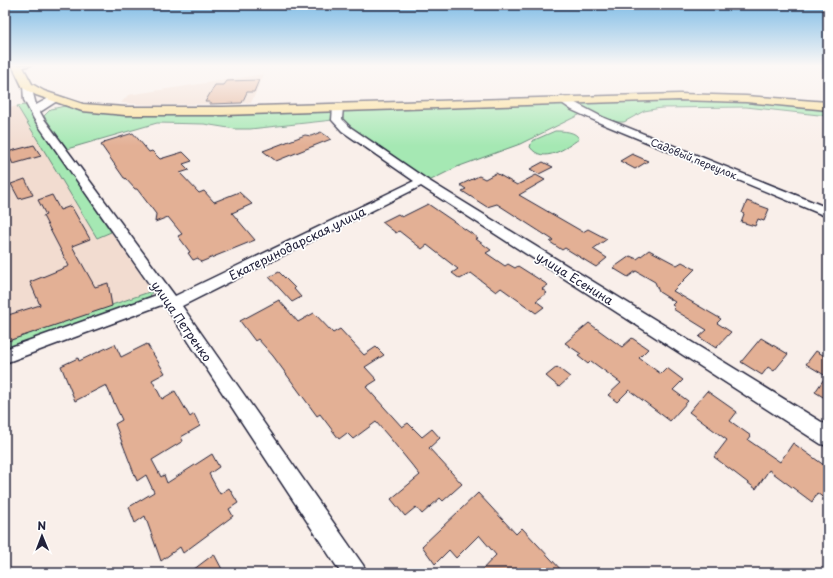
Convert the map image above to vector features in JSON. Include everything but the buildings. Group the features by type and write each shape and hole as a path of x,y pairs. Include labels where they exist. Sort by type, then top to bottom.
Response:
{"main road":[{"path":"39,92 54,99 92,108 148,111 338,107 562,99 702,97 828,106"}],"street":[{"name":"улица Петренко","path":"28,92 29,100 35,111 169,301 355,573"},
{"path":"35,111 40,106 54,99"},
{"name":"Садовый переулок","path":"562,99 575,108 601,120 828,213"},
{"name":"улица Есенина","path":"338,107 337,120 346,129 422,181 828,437"},
{"name":"Екатеринодарская улица","path":"5,356 169,301 422,181"}],"shaded area":[{"path":"148,92 256,92 251,103 153,105 121,103 128,95"},
{"path":"17,106 97,238 111,232 152,291 5,342 5,109"}],"green space":[{"path":"674,99 733,100 828,108 828,116 746,107 661,108 644,111 624,122 612,122 570,102"},
{"path":"562,102 581,114 520,144 457,167 431,180 423,178 343,123 340,114 341,110"},
{"path":"26,105 111,232 97,238 17,106"},
{"path":"65,106 119,115 333,110 333,120 250,129 235,129 204,124 157,123 67,149 44,116 51,109"},
{"path":"555,131 565,131 575,134 579,139 568,147 548,155 541,155 530,147 532,141"},
{"path":"152,291 149,300 5,352 5,342"}]}
